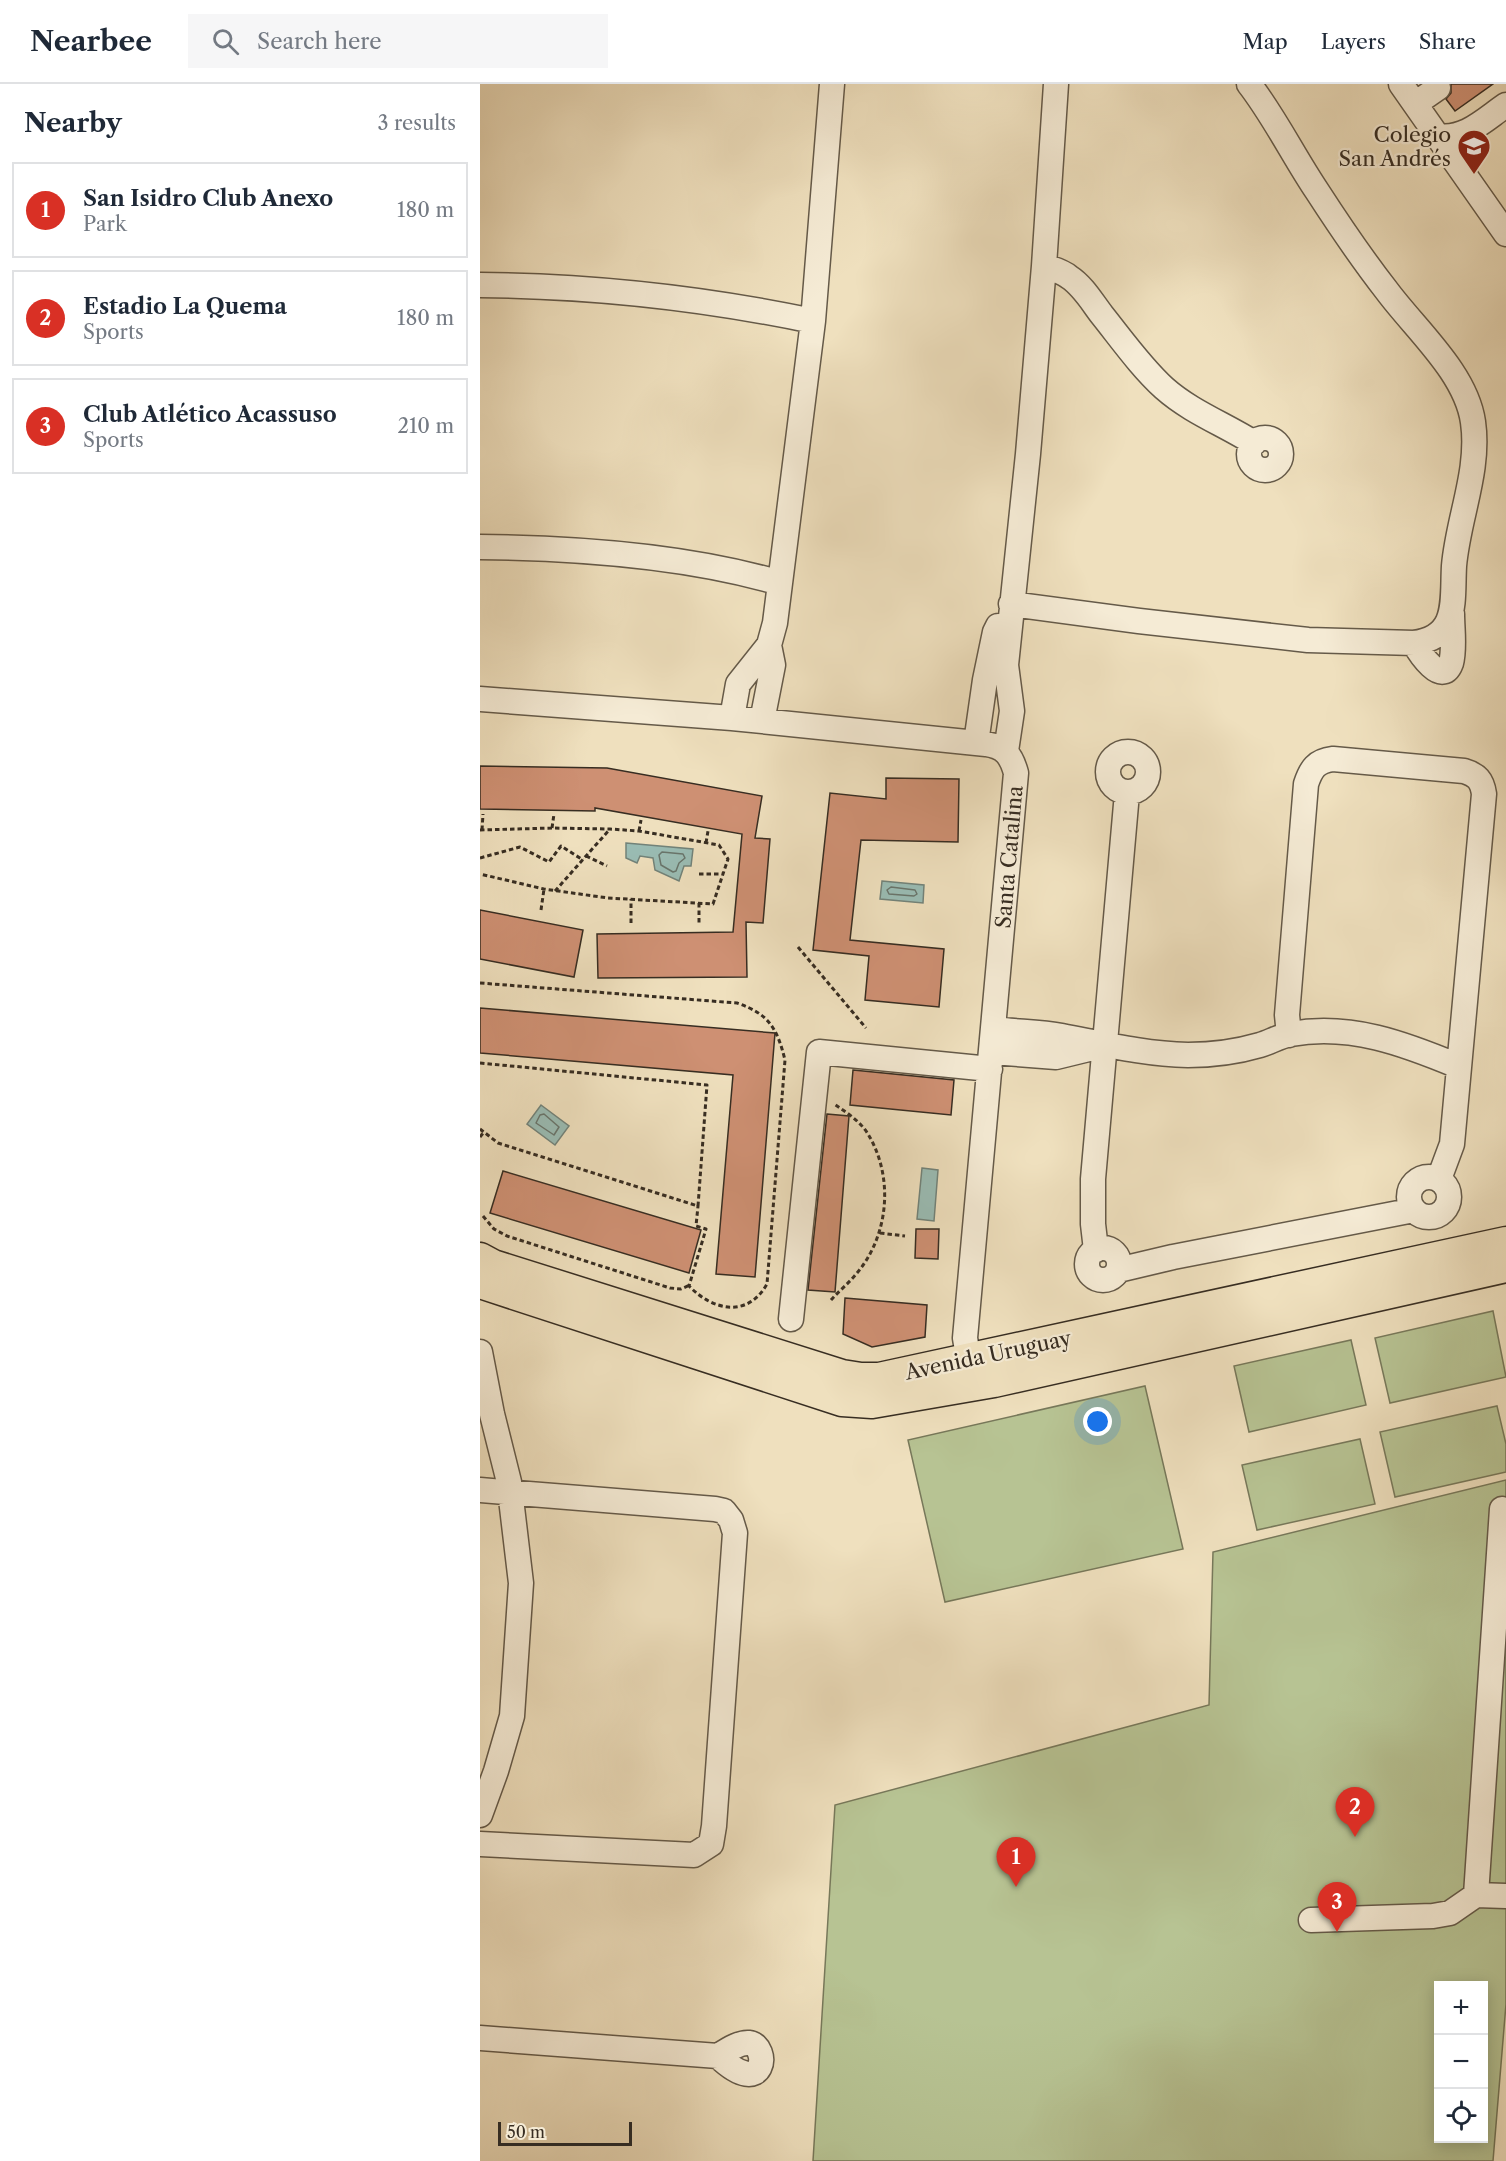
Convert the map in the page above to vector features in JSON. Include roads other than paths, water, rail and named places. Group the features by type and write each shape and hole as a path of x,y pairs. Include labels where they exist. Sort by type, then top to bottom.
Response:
{"main road":[{"name":"Avenida Uruguay","path":"480,1283 842,1401 872,1403 971,1373 1506,1242"},
{"name":"Avenida Uruguay","path":"480,1258 493,1265 842,1375 861,1378 971,1373 1506,1267"}],"street":[{"path":"732,718 738,684 769,645 775,623 813,321 832,84"},
{"path":"480,699 732,718 976,742 997,746 1006,751 1012,711 1006,665 1028,454 1056,84"},
{"path":"1249,84 1317,191 1386,290 1454,374 1473,420 1475,443 1473,467 1455,560 1451,663 1447,669 1435,670 1428,664 1414,643"},
{"path":"1401,84 1506,234"},
{"path":"1415,104 1438,88"},
{"path":"1438,136 1451,138 1463,134 1506,105"},
{"path":"1044,266 1059,270 1085,292 1164,388 1202,415 1230,428 1254,443"},
{"path":"480,285 638,294 756,309 813,321"},
{"path":"480,547 585,551 749,574 780,583"},
{"path":"1011,604 1308,640 1414,643 1438,636 1452,612"},
{"path":"976,742 995,632 1011,604"},
{"path":"762,721 773,665 769,645"},
{"name":"Santa Catalina","path":"971,1373 965,1338 1016,773 1012,759 1006,751"},
{"path":"1127,793 1093,1179 1093,1224 1096,1250 1107,1249 1116,1254 1118,1270 1173,1257 1414,1210 1425,1217 1431,1217 1438,1215 1447,1207 1450,1201 1448,1188 1439,1179 1452,1144 1484,794 1478,777 1464,771 1333,759 1323,760 1310,771 1306,784 1288,988 1289,1035"},
{"path":"791,1319 819,1052 992,1050 1059,1036 1153,1053 1220,1054 1242,1050 1289,1035 1335,1032 1378,1036 1405,1044 1458,1066"},
{"path":"480,1352 511,1492 521,1583 512,1716 480,1815"},
{"path":"480,1490 715,1509 724,1511 731,1520 735,1533 711,1845 694,1855 480,1844"},
{"path":"1476,1895 1502,1565 1502,1509"},
{"path":"1311,1920 1433,1916 1450,1913 1476,1895 1506,1896"},
{"path":"480,2038 718,2056"}],"water":[{"path":"626,843 693,849 691,866 684,866 679,881 655,870 653,858 640,856 637,863 626,858"},
{"path":"882,881 924,885 923,903 880,899"},
{"path":"541,1105 569,1126 555,1145 527,1124"},
{"path":"922,1168 938,1170 934,1221 917,1219"}],"place":[{"name":"Colegio San Andrés","path":"1474,175"},
{"name":"Estadio La Quema","path":"1355,1837"},
{"name":"San Isidro Club Anexo","path":"1016,1887"},
{"name":"Club Atlético Acassuso","path":"1337,1932"}]}
